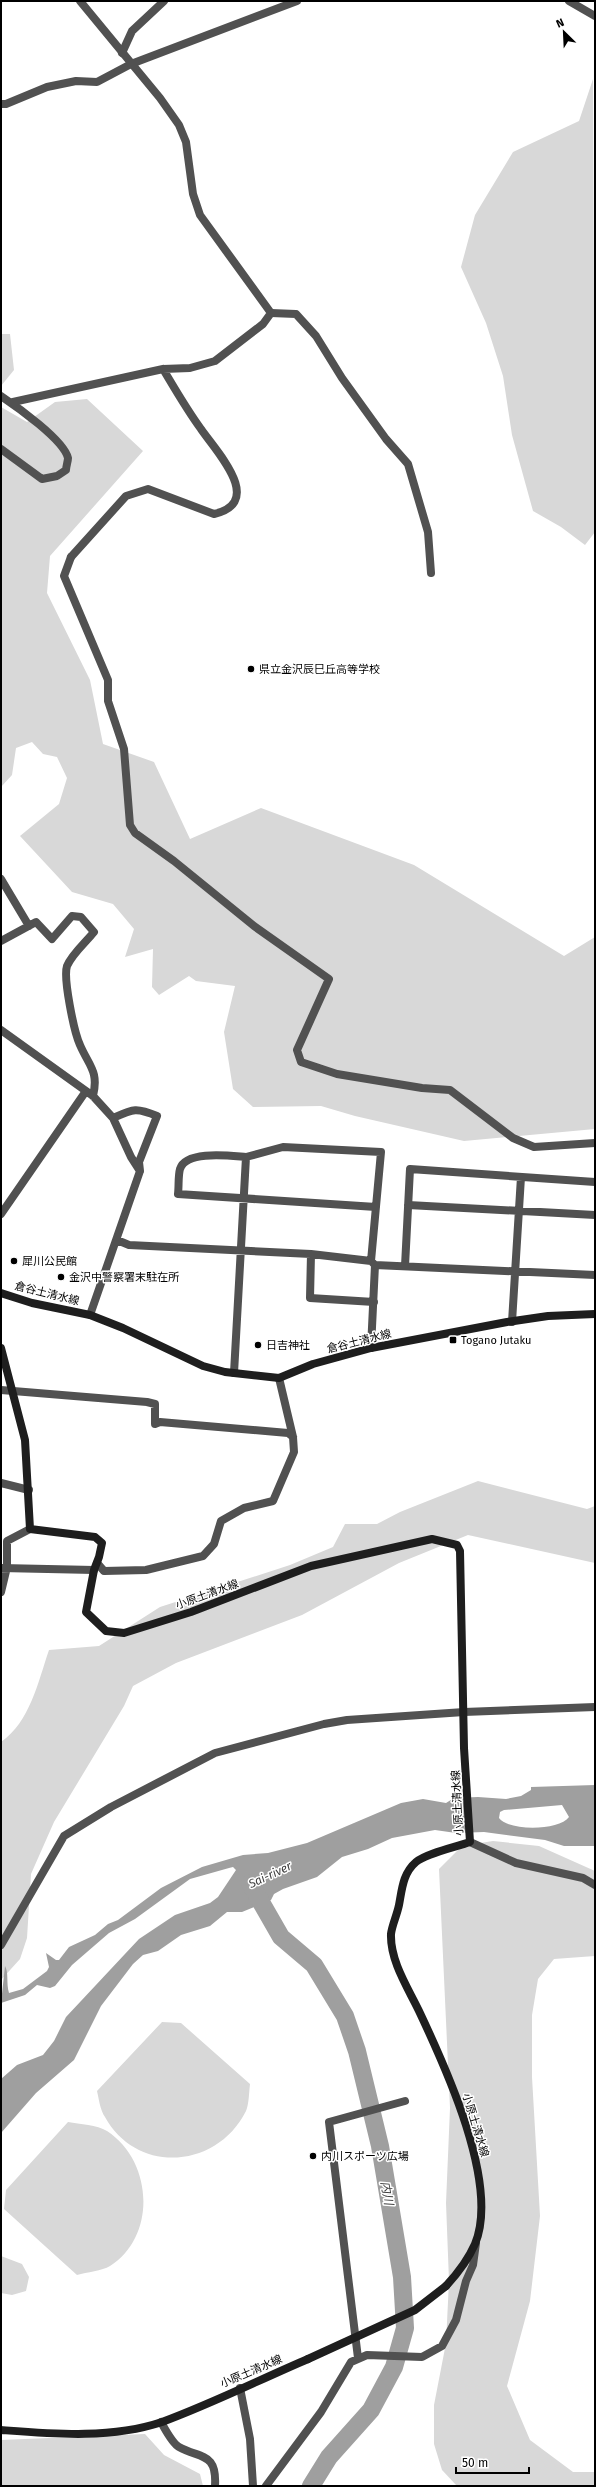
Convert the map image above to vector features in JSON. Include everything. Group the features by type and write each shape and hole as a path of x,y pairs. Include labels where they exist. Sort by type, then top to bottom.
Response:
{"main road":[{"name":"倉谷土清水線","path":"1,1293 32,1303 90,1315 123,1328 202,1366 234,1373 279,1378 313,1364 371,1348 512,1322 595,1314"},
{"path":"1,1348 25,1440 30,1529"},
{"name":"小原土清水線","path":"1,2430 79,2435 120,2430 161,2422 308,2359 416,2310 446,2286 461,2271 476,2243 480,2213 479,2176 464,2116 438,2051 396,1961 391,1935 402,1884 408,1870 417,1860 470,1839 464,1748 462,1558 457,1545 432,1539 311,1566 191,1612 124,1633 106,1631 86,1612 95,1566 102,1543 95,1537 30,1529"}],"street":[{"path":"80,1 160,98 179,125 186,142 194,194 200,215 271,313"},
{"path":"122,53 132,31 164,1"},
{"path":"1,104 6,104 47,86 76,81 97,82 131,64 297,1"},
{"path":"569,1 595,16"},
{"path":"13,402 163,369 190,368 215,362 263,324 271,313"},
{"path":"271,313 296,314 316,336 381,433 408,464 428,532 431,573"},
{"path":"163,369 201,429 228,464 237,487 234,503 222,512 214,514 148,489 138,490 126,496 71,557 64,576 108,680 108,702 124,749 130,824 135,833 254,926 329,979 297,1050 301,1062 336,1074 422,1088 450,1090 513,1138 534,1147 595,1144"},
{"path":"1,396 13,402 63,448 68,459 66,470 57,476 42,479 1,449"},
{"path":"1,879 29,926"},
{"path":"1,941 36,922 52,938 72,916 81,917 94,932 67,967 68,994 79,1044 94,1072 96,1083 93,1096"},
{"path":"1,1030 93,1096 113,1118 131,1157 140,1171"},
{"path":"1,1214 86,1091"},
{"path":"90,1315 140,1171 139,1162 156,1116 142,1110 133,1109 113,1118"},
{"path":"371,1348 374,1302 373,1263 380,1152 283,1147 246,1157 212,1155 188,1159 180,1168 178,1194 376,1207"},
{"path":"234,1373 246,1157"},
{"path":"405,1266 410,1169 595,1182"},
{"path":"512,1322 521,1177"},
{"path":"408,1205 595,1215"},
{"path":"117,1240 129,1244 311,1254 405,1266 595,1275"},
{"path":"311,1254 310,1298 374,1302"},
{"path":"4,1568 95,1566 104,1571 146,1570 203,1556 214,1544 221,1521 244,1508 273,1501 294,1452 293,1438 279,1378"},
{"path":"1,1390 147,1402 155,1404 155,1424 160,1422 288,1433 293,1438"},
{"path":"1,1483 29,1490"},
{"path":"1,1592 7,1541 30,1529"},
{"path":"1,1945 64,1836 86,1821 194,1762 215,1753 324,1724 347,1720 464,1712 595,1707"},
{"path":"470,1839 516,1863 583,1878 595,1885"},
{"path":"358,2358 329,2122 405,2101"},
{"path":"266,2486 321,2412 351,2362 367,2355 422,2357 442,2346 456,2320 466,2281 473,2265 476,2243"},
{"path":"240,2388 250,2439 253,2486"},
{"path":"161,2422 178,2447 201,2454 209,2460 216,2473 214,2486"}],"shaded area":[{"path":"593,79 595,532 585,545 561,527 533,511 512,435 503,376 486,323 461,267 475,215 513,152 579,121"},
{"path":"1,334 10,334 14,370 1,386"},
{"path":"87,399 143,451 50,556 47,593 90,680 103,744 154,762 190,839 261,808 414,865 564,956 595,937 595,1129 464,1141 355,1116 321,1106 253,1107 233,1089 224,1032 235,986 196,981 189,976 159,995 152,987 153,949 125,957 134,929 113,904 72,892 20,836 59,804 67,778 57,757 43,754 32,742 16,748 12,775 1,787 1,407 27,422 55,402"},
{"path":"478,1481 587,1509 595,1506 595,1563 468,1535 399,1563 302,1615 176,1663 133,1686 124,1706 54,1822 31,1874 27,1938 20,1959 1,1980 1,1742 11,1734 26,1713 37,1688 49,1650 99,1646 160,1607 290,1565 333,1547 345,1524 377,1524 400,1512"},
{"path":"493,1841 539,1846 595,1871 595,1956 554,1959 538,1979 532,2015 532,2077 540,2216 530,2301 507,2386 530,2440 573,2472 595,2472 595,2486 457,2486 442,2470 434,2444 434,2405 446,2343 449,2281 446,2203 450,2108 439,1869 462,1846"},
{"path":"162,2022 181,2023 250,2084 246,2111 233,2130 216,2145 197,2154 177,2158 156,2156 136,2149 119,2136 103,2114 97,2091"},
{"path":"68,2122 103,2129 122,2144 133,2161 141,2179 143,2198 142,2218 136,2236 125,2253 107,2268 77,2275 4,2209 6,2190"},
{"path":"1,2256 22,2264 29,2277 26,2291 12,2295 1,2293"},
{"path":"145,2434 164,2455 200,2474 203,2486 1,2486 1,2440"}],"water":[{"name":"Sai-river","path":"595,1785 595,1846 564,1846 545,1840 484,1832 456,1833 435,1830 392,1838 368,1849 342,1857 317,1877 283,1889 274,1894 271,1900 242,1912 227,1912 210,1926 181,1935 158,1951 143,1955 133,1964 101,2006 74,2060 36,2093 1,2133 1,2079 17,2065 43,2055 54,2041 66,2017 139,1939 175,1915 210,1903 218,1897 236,1870 233,1867 190,1879 135,1919 109,1933 72,1965 55,1986 50,1988 37,1985 25,1995 1,2003 5,1966 9,1993 23,1989 47,1971 49,1967 46,1953 56,1960 59,1960 69,1947 95,1935 108,1924 118,1920 161,1888 202,1867 243,1855 268,1853 307,1843 401,1803 423,1799 446,1803 454,1798 478,1797 506,1799 521,1796 531,1790 531,1787","holes":["562,1805 569,1817 563,1822 555,1825 534,1828 512,1825 499,1818 500,1812 504,1810"]}],"waterway":[{"name":"内川","path":"250,1883 281,1937 314,1965 345,2016 357,2051 380,2146 402,2277 405,2328 394,2367 371,2410 329,2457 311,2486"}],"place":[{"name":"県立金沢辰巳丘高等学校","path":"251,669"},
{"name":"犀川公民館","path":"14,1261"},
{"name":"金沢中警察署末駐在所","path":"61,1277"},
{"name":"Togano Jutaku","path":"453,1340"},
{"name":"日吉神社","path":"258,1345"},
{"name":"内川スポーツ広場","path":"313,2156"}]}
